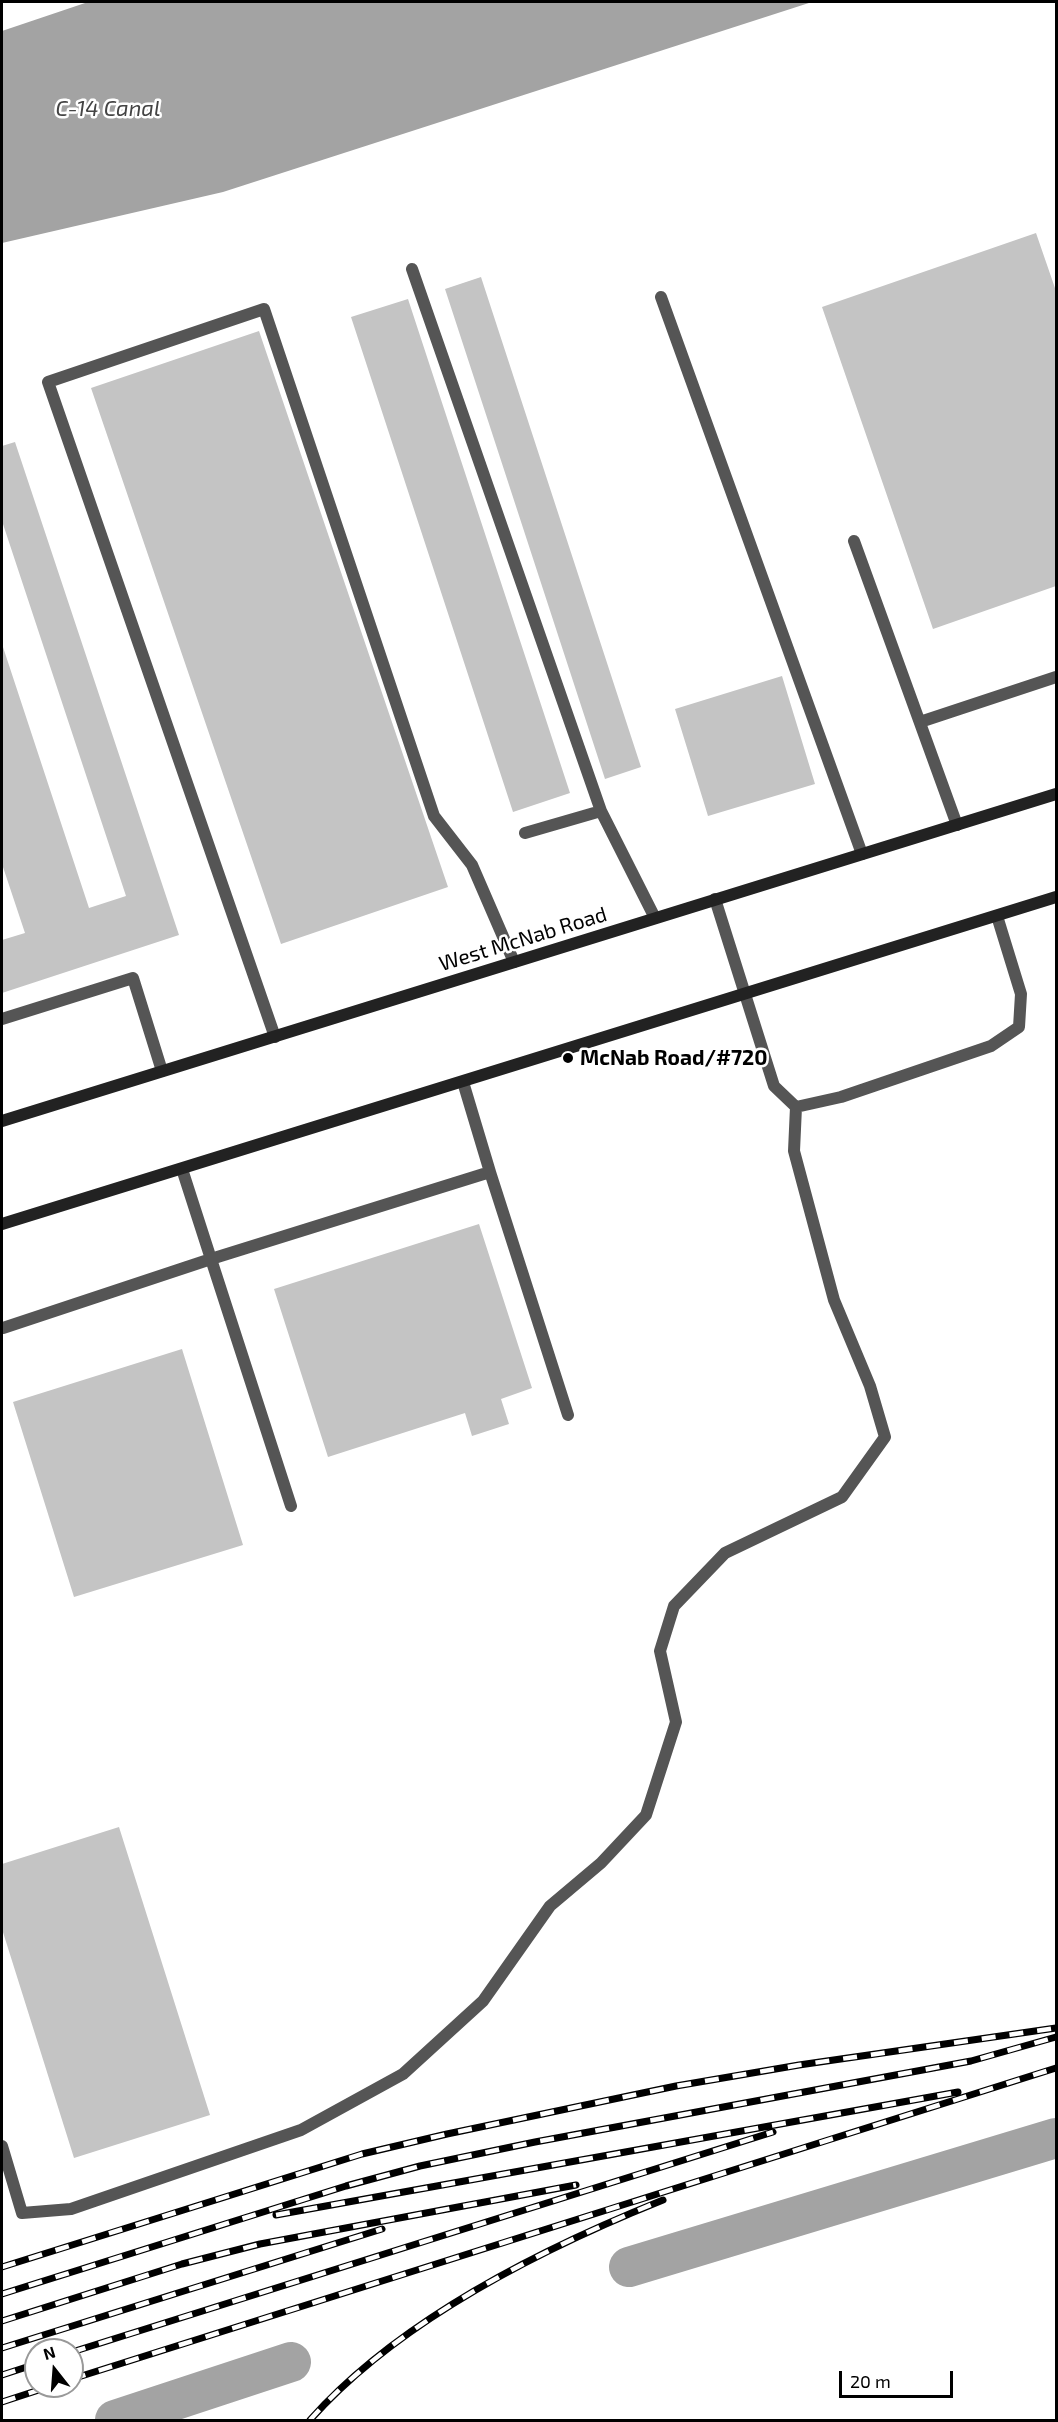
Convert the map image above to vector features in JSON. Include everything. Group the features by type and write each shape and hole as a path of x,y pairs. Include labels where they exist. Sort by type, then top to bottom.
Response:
{"main road":[{"name":"West McNab Road","path":"2,1121 1056,794"},
{"path":"2,1224 1056,897"}],"lane":[{"path":"411,269 600,811 655,918"},
{"path":"661,297 862,854"},
{"path":"274,1037 48,382 264,309 434,816 472,865 513,962"},
{"path":"854,541 957,825"},
{"path":"920,722 1056,677"},
{"path":"525,833 600,811"},
{"path":"2,2146 22,2213 71,2209 301,2130 403,2074 483,2001 550,1906 601,1863 646,1815 676,1722 660,1651 674,1606 725,1553 842,1497 885,1437 870,1386 834,1300 794,1152 796,1107 774,1086 715,899"},
{"path":"796,1107 841,1098 991,1046 1019,1027 1021,994 997,916"},
{"path":"2,1020 133,978 162,1071"},
{"path":"463,1082 568,1415"},
{"path":"182,1169 291,1506"},
{"path":"3,1328 211,1259 490,1172"}],"water":[{"name":"C-14 Canal","path":"88,2 812,2 223,192 2,243 2,31"}],"building":[{"path":"1036,233 1056,291 1056,586 933,629 822,307"},
{"path":"481,277 641,767 605,779 445,289"},
{"path":"408,299 570,793 513,812 351,317"},
{"path":"259,331 448,887 281,944 91,388"},
{"path":"15,442 179,935 2,993 2,940 25,933 2,864 2,644 89,908 126,896 2,521 2,446"},
{"path":"782,676 815,784 708,816 675,709"},
{"path":"479,1224 532,1388 501,1399 509,1424 472,1436 465,1413 328,1457 274,1289"},
{"path":"182,1349 243,1545 74,1597 13,1402"},
{"path":"119,1827 210,2115 74,2158 2,1929 2,1864"}],"waterway":[{"path":"629,2267 1056,2138"},
{"path":"115,2420 291,2362"}],"railway":[{"path":"2,2267 362,2154 447,2134 676,2086 799,2065 1056,2028"},
{"path":"2,2294 346,2186 420,2166 535,2142 971,2061 1056,2037"},
{"path":"84,2375 1056,2068"},
{"path":"276,2215 958,2092"},
{"path":"84,2348 773,2132"},
{"path":"2,2321 182,2264 260,2244 576,2185"},
{"path":"310,2420 345,2384 385,2351 474,2291 569,2241 663,2200"},
{"path":"2,2348 382,2229"},
{"path":"2,2375 24,2368"},
{"path":"2,2402 24,2395"}],"place":[{"name":"McNab Road/#720","path":"568,1058"}]}
